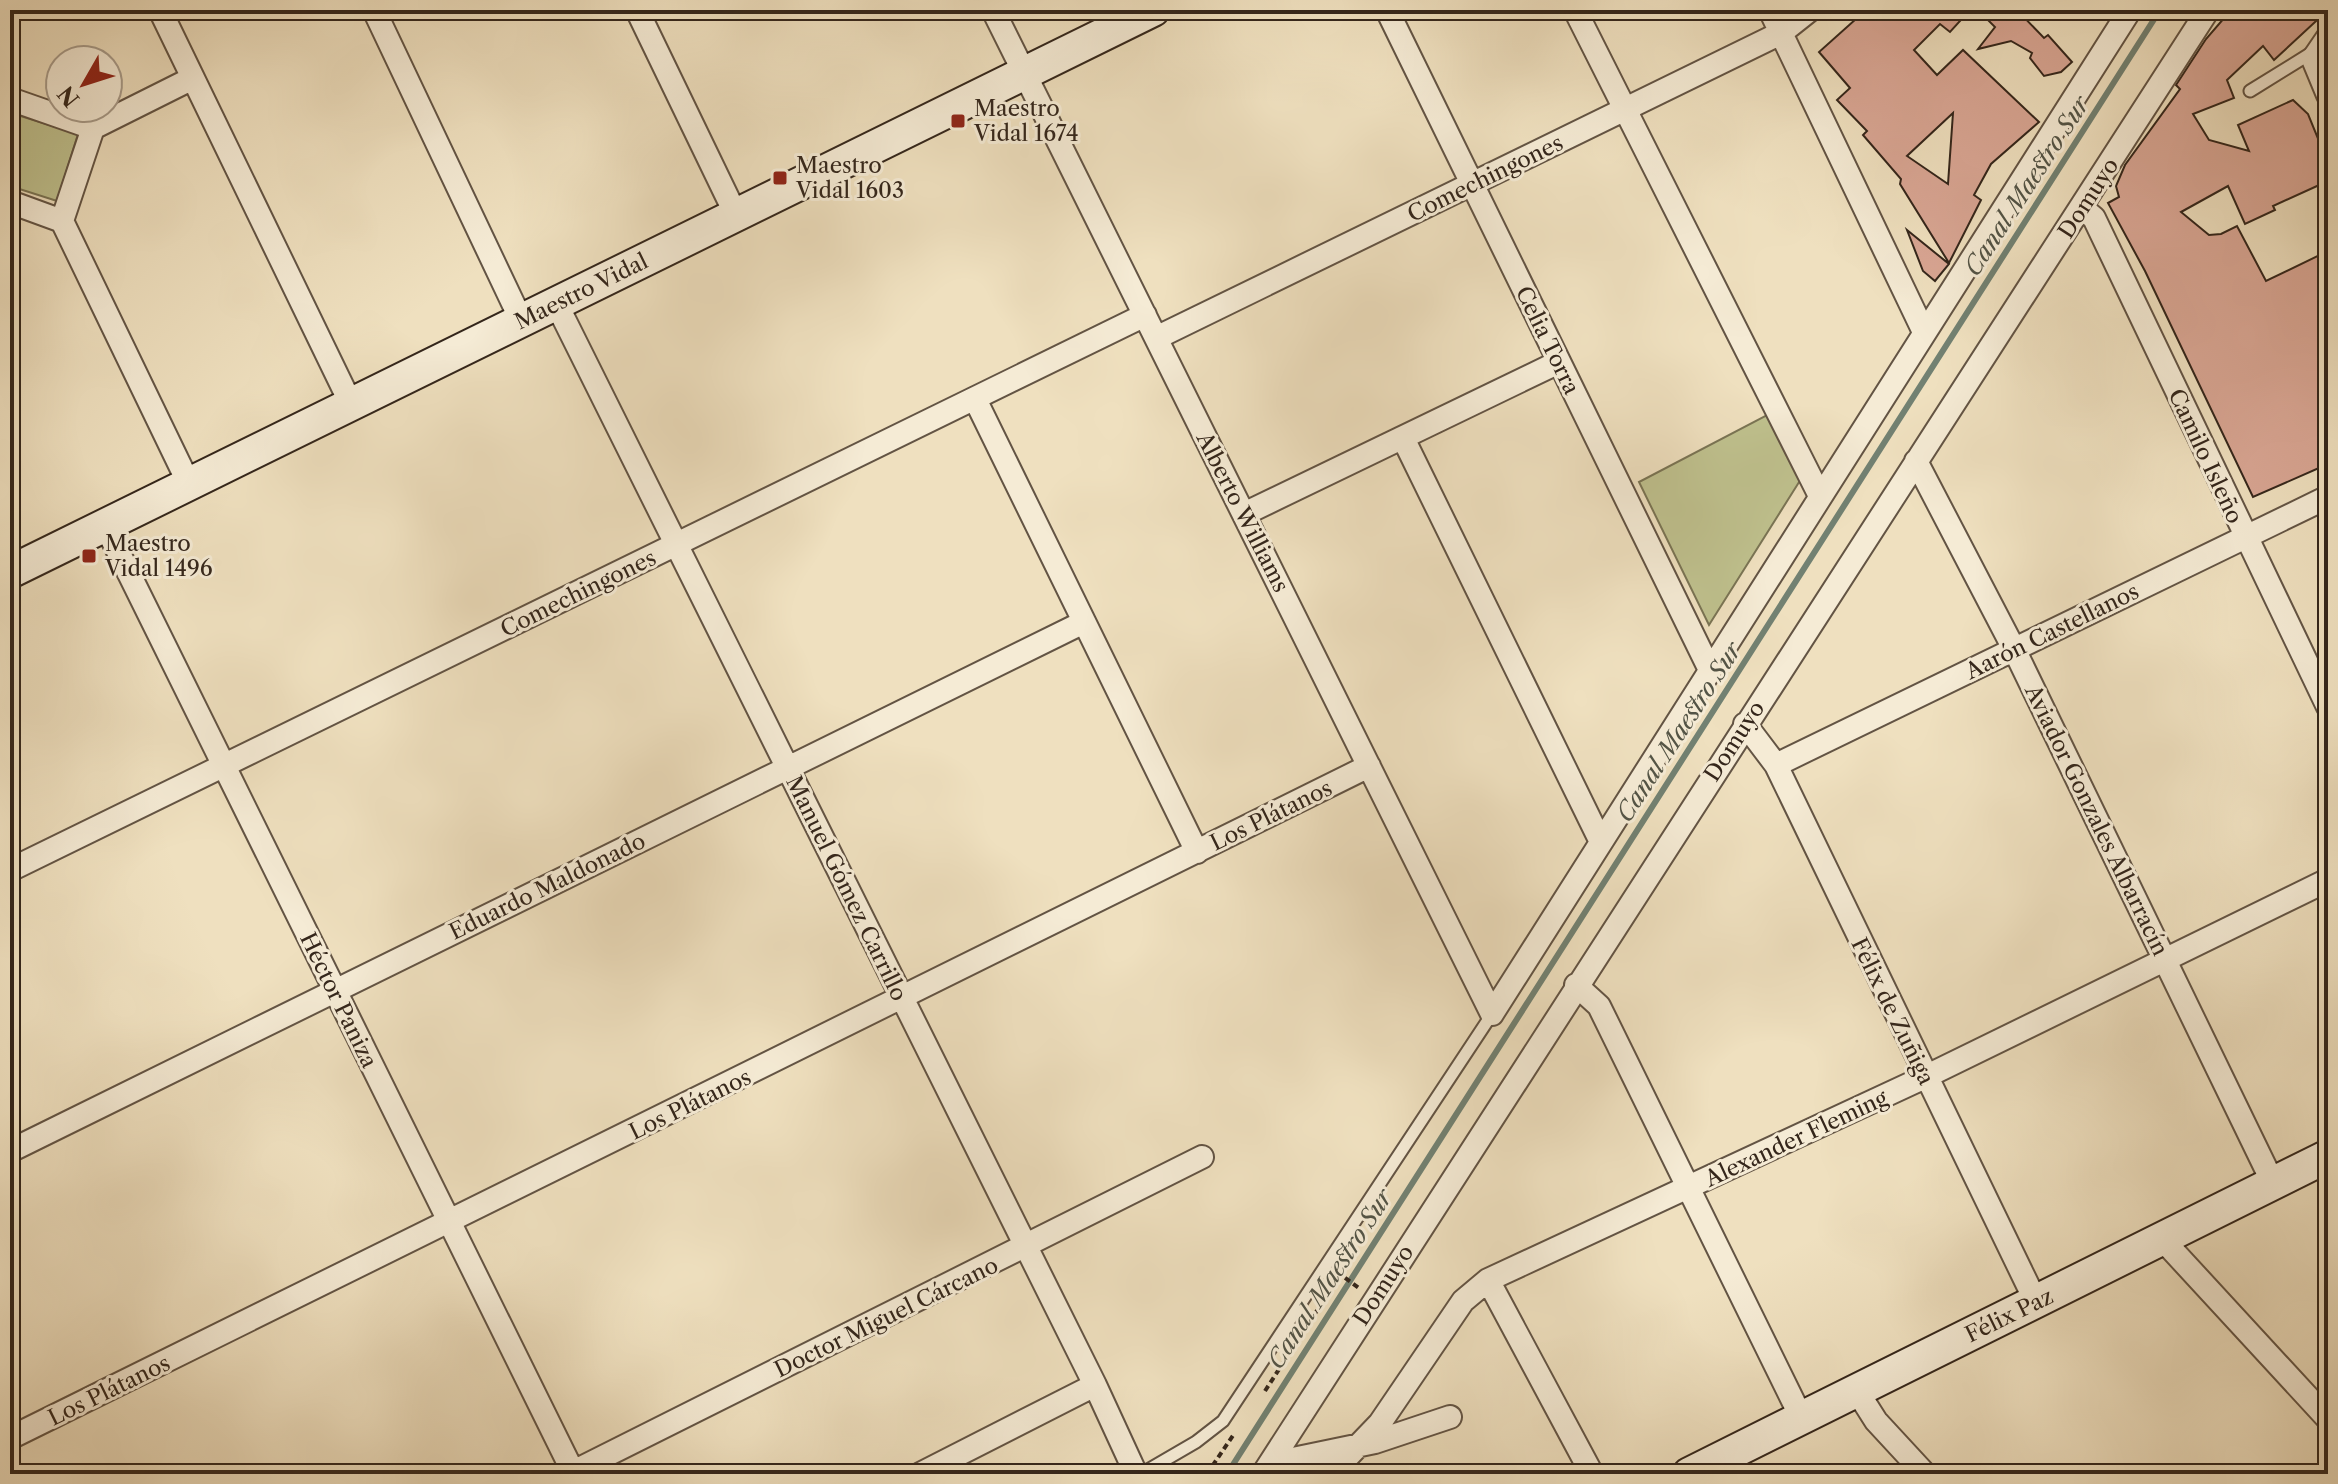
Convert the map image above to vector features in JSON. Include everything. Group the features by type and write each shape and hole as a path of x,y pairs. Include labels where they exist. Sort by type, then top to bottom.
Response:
{"main road":[{"name":"Maestro Vidal","path":"13,564 105,525 1153,10"},
{"name":"Félix Paz","path":"1697,1472 1801,1417 2328,1156"}],"street":[{"path":"160,10 351,404"},
{"path":"374,10 521,320"},
{"path":"637,10 736,215"},
{"name":"Alberto Williams","path":"993,10 1492,1014"},
{"name":"Celia Torra","path":"1387,10 1710,670"},
{"path":"1575,10 1820,496"},
{"path":"1770,10 1923,330"},
{"name":"Comechingones","path":"1156,338 1781,33 1810,10"},
{"path":"1492,1014 1923,330 2130,10"},
{"name":"Domuyo","path":"1264,1474 1576,985 2208,10"},
{"path":"2322,43 2315,67 2328,95"},
{"path":"62,221 93,128 193,78"},
{"path":"10,99 93,128"},
{"path":"10,202 62,221 189,484"},
{"name":"Camilo Isleño","path":"2082,208 2094,218 2328,707"},
{"name":"Manuel Gómez Carrillo","path":"556,303 1138,1474"},
{"name":"Comechingones","path":"10,870 1145,315"},
{"path":"1244,514 1559,362"},
{"path":"975,399 1197,852"},
{"path":"1403,438 1601,842"},
{"name":"Aviador Gonzales Albarracín","path":"1916,461 2014,649 2273,1183"},
{"name":"Aarón Castellanos","path":"1776,765 2328,497"},
{"name":"Héctor Paniza","path":"105,525 572,1473"},
{"name":"Eduardo Maldonado","path":"10,1151 1084,622"},
{"name":"Félix de Zuñiga","path":"1745,724 1776,765 2036,1302"},
{"name":"Los Plátanos","path":"10,1438 1369,766"},
{"name":"Alexander Fleming","path":"1331,1474 1380,1423 1463,1301 1488,1280 1925,1077 2328,880"},
{"path":"1576,985 1599,1006 1801,1417"},
{"name":"Doctor Miguel Cárcano","path":"572,1473 1027,1248 1202,1157"},
{"path":"2163,1240 2328,1419"},
{"path":"1488,1280 1592,1474"},
{"path":"920,1474 1095,1385"},
{"path":"1857,1391 1876,1421 1925,1474"},
{"path":"1264,1474 1293,1459 1360,1445 1450,1417"}],"lane":[{"path":"2250,91 2322,43"},
{"path":"1138,1474 1196,1442 1223,1421 1492,1014"}],"path":[{"path":"1342,1275 1359,1287"}],"green space":[{"path":"11,113 78,134 57,201 10,186"},
{"path":"1769,414 1801,479 1709,625 1639,482"}],"building":[{"path":"1866,10 1970,10 1950,32 1940,24 1914,50 1937,75 1963,50 2039,122 1991,164 1974,195 1981,200 1949,263 1900,184 1901,179 1863,135 1867,131 1837,100 1850,88 1819,52","holes":["1953,113 1948,184 1907,156"]},
{"path":"1978,10 2017,10 2044,38 2048,35 2072,62 2061,72 2044,76 2030,58 2032,53 2011,41 1978,49 1995,27"},
{"path":"2231,10 2328,10 2274,60 2263,46 2227,80 2234,98 2193,114 2209,140 2249,151 2238,125 2293,100 2308,114 2328,163 2328,181 2273,206 2275,210 2245,224 2228,186 2181,212 2209,235 2221,234 2237,226 2266,281 2328,251 2328,464 2253,497 2145,271 2108,203 2119,197 2116,186 2125,165 2180,89 2176,85 2206,39"},
{"path":"1907,230 1949,264 1935,281 1923,271"}],"waterway":[{"name":"Canal Maestro Sur","path":"1227,1474 2160,10"}],"place":[{"name":"Maestro Vidal 1674","path":"958,121"},
{"name":"Maestro Vidal 1603","path":"780,178"},
{"name":"Maestro Vidal 1496","path":"89,556"}]}
